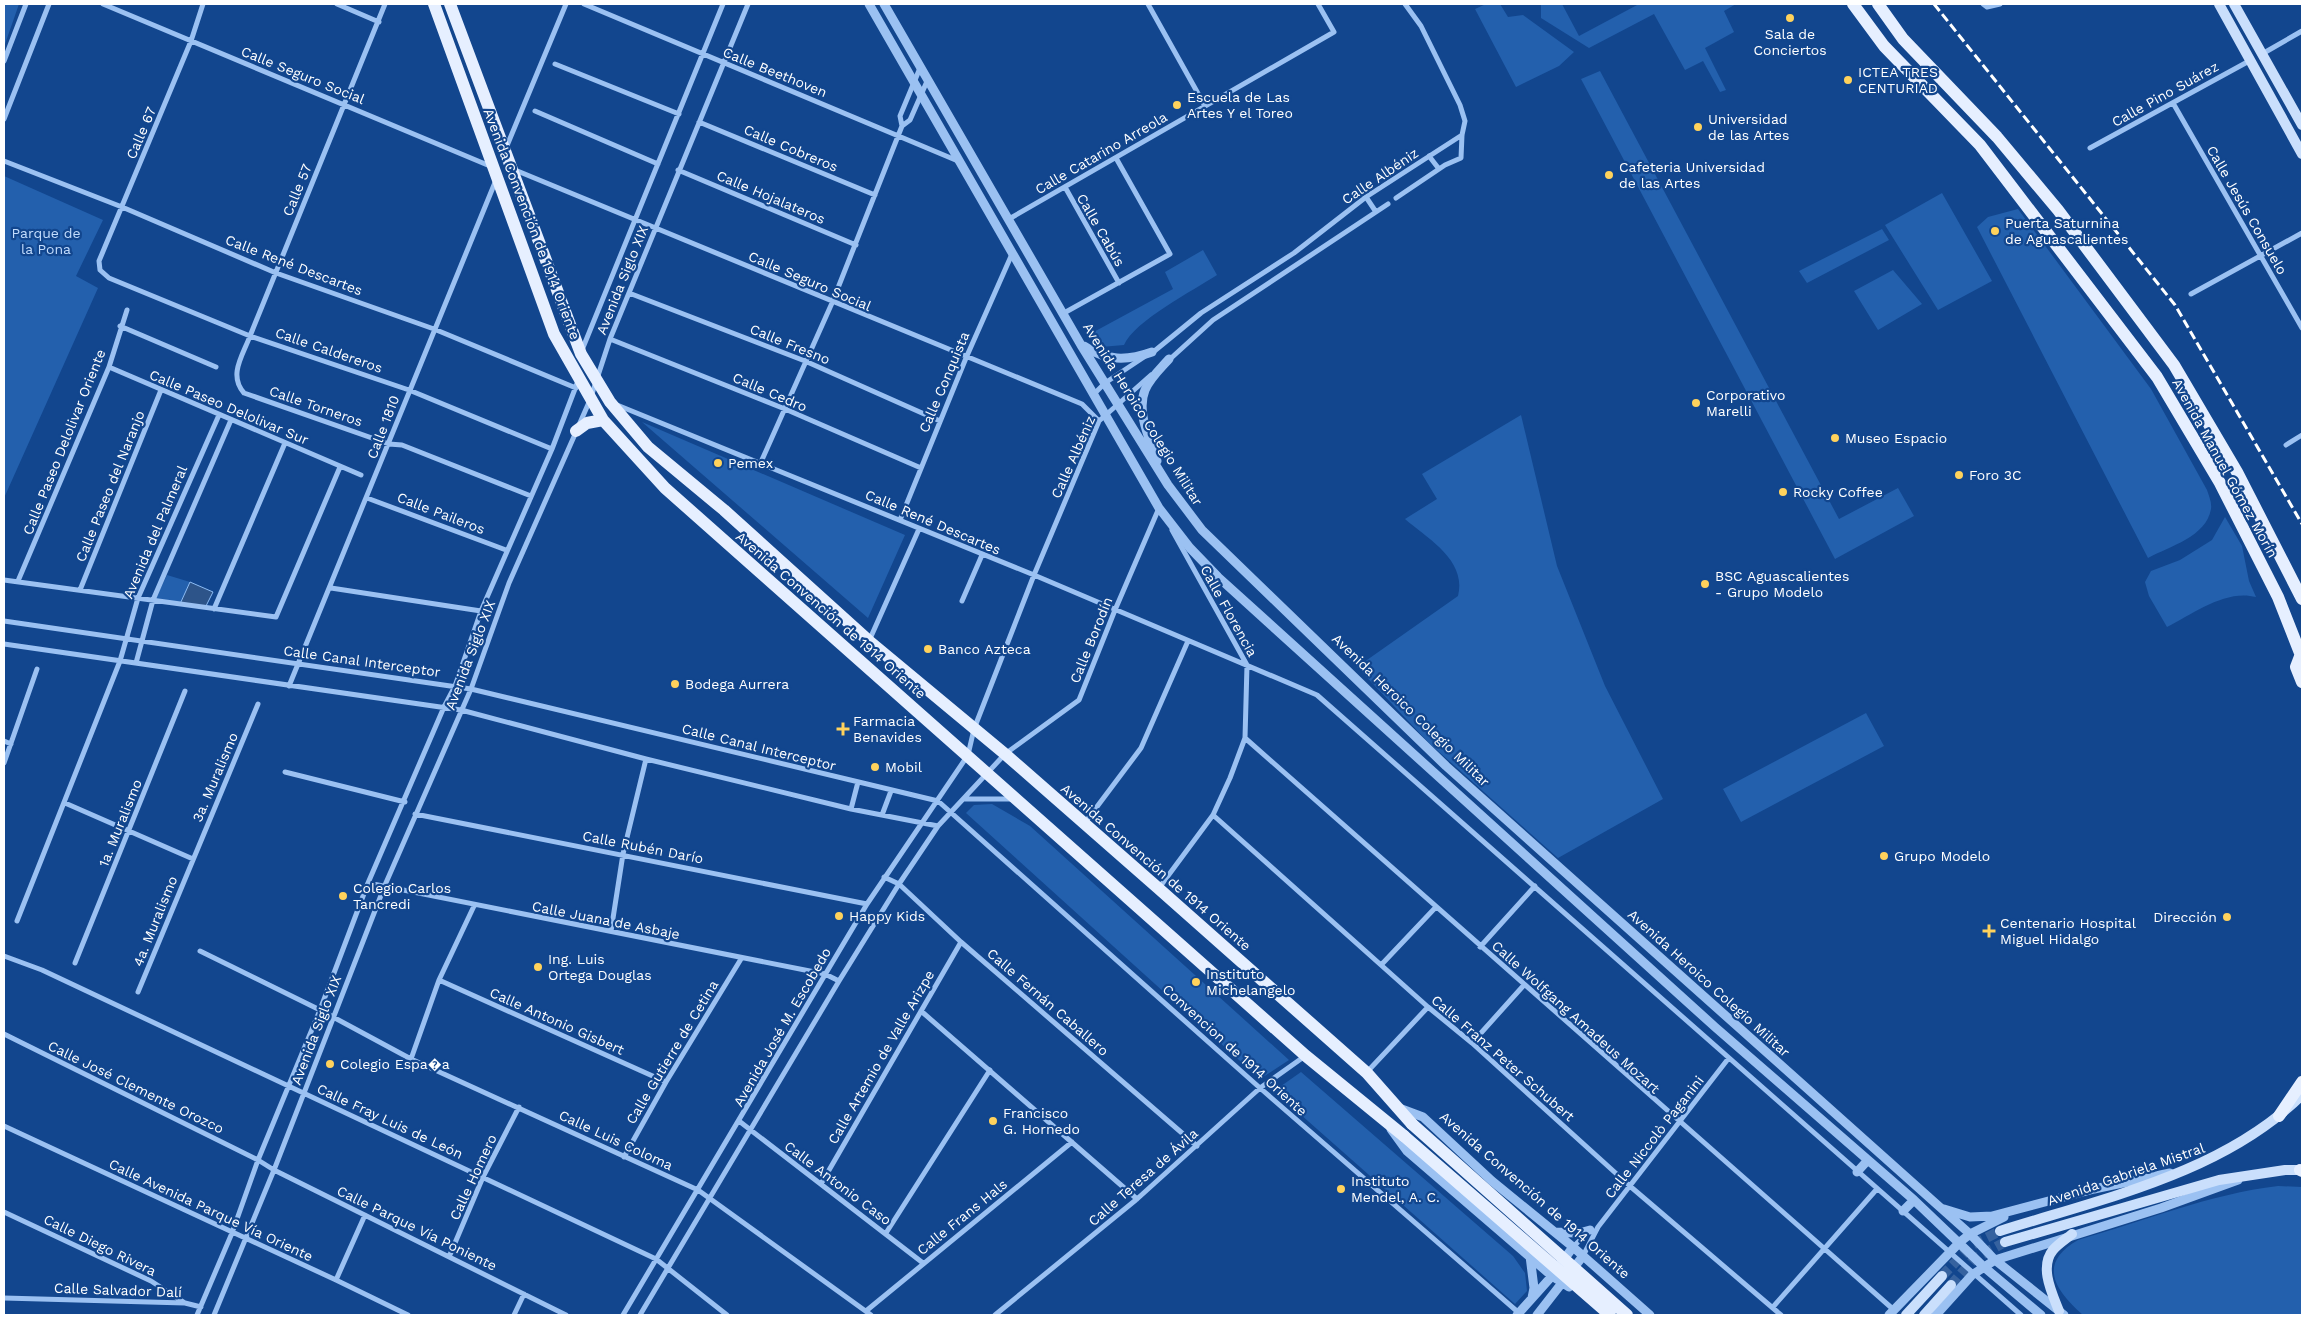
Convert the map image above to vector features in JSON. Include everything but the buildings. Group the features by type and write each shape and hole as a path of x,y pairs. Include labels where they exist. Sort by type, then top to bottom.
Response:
{"main road":[{"name":"Avenida Convención de 1914 Oriente","path":"434,4 554,334 577,383 603,420 665,488 1306,1056 1404,1136 1610,1315"},
{"name":"Avenida Convención de 1914 Oriente","path":"450,4 509,167 581,354 610,402 648,447 724,510 869,641 1005,754 1158,888 1366,1073 1412,1124 1627,1315"},
{"name":"Avenida Manuel Gómez Morín","path":"1853,4 1884,46 1980,146 2157,377 2220,483 2278,597 2301,656"},
{"name":"Avenida Manuel Gómez Morín","path":"1878,4 1903,39 1997,137 2058,210 2174,365 2237,472 2302,599"},
{"path":"2219,4 2302,154"},
{"path":"2234,4 2302,125"},
{"path":"576,431 587,422 603,420"},
{"path":"2220,483 2237,472"},
{"path":"2301,656 2296,667 2302,682"},
{"path":"2279,1116 2302,1082"},
{"name":"Avenida Gabriela Mistral","path":"2000,1231 2189,1169 2241,1144 2302,1096"},
{"name":"Avenida Gabriela Mistral","path":"2005,1242 2219,1180 2253,1174 2301,1170"},
{"path":"2061,1313 2048,1283 2048,1260 2053,1250 2072,1234"},
{"path":"1906,1315 1942,1276"},
{"path":"1924,1315 1951,1285"}],"street":[{"path":"4,61 26,4"},
{"path":"4,119 49,4"},
{"name":"Calle Seguro Social","path":"103,4 344,104 496,172"},
{"name":"Calle 67","path":"100,270 99,261 191,41 204,4"},
{"path":"337,4 378,22"},
{"name":"Calle 57","path":"237,385 235,375 250,336 385,4"},
{"path":"504,153 566,4"},
{"name":"Calle Beethoven","path":"584,4 958,161"},
{"name":"Avenida Siglo XIX","path":"197,1315 232,1233 258,1160 320,1010 368,883 455,686 481,611 506,550 552,449 577,383 581,354 724,4"},
{"name":"Avenida Siglo XIX","path":"214,1315 274,1170 385,885 471,689 509,583 590,400 610,339 748,4"},
{"name":"Avenida Heroico Colegio Militar","path":"869,4 1160,508 1190,548 1218,577 1715,1027 1914,1200 2036,1314"},
{"name":"Avenida Heroico Colegio Militar","path":"884,4 1081,345 1162,476 1202,530 1446,766 1970,1234 1995,1260 2061,1313"},
{"path":"1148,4 1205,106"},
{"name":"Calle Catarino Arreola","path":"1009,219 1334,32 1318,4"},
{"path":"1405,4 1421,26 1460,105 1465,121 1462,135"},
{"path":"1985,5 2000,4"},
{"path":"2262,54 2302,31"},
{"name":"Calle Pino Suárez","path":"2090,148 2250,60"},
{"path":"555,64 679,114"},
{"path":"761,462 856,245 899,135 902,126 900,116 921,67"},
{"path":"902,126 910,120 928,79"},
{"name":"Calle Jesús Consuelo","path":"2173,103 2302,328"},
{"path":"535,111 658,164"},
{"name":"Calle Cobreros","path":"699,122 875,195"},
{"name":"Calle Albéniz","path":"1094,394 1105,383 1152,352 1201,313 1294,253 1366,197 1462,135"},
{"name":"Calle Albéniz","path":"1396,198 1439,169 1461,158 1462,135"},
{"path":"1429,156 1439,169"},
{"path":"1064,313 1170,254 1116,158"},
{"name":"Calle René Descartes","path":"4,161 122,207 276,273 434,329 577,383"},
{"name":"Calle Seguro Social","path":"509,167 832,303 1082,404 1099,420"},
{"name":"Calle Hojalateros","path":"678,170 856,245"},
{"name":"Calle 1810","path":"289,686 390,444 496,172"},
{"name":"Calle Cabús","path":"1065,188 1119,283"},
{"path":"1366,197 1376,212"},
{"name":"Calle Albéniz","path":"968,755 974,729 1034,575 1099,420 1213,320 1388,204"},
{"path":"2191,294 2302,233"},
{"name":"Calle Conquista","path":"900,520 966,358 1012,254"},
{"name":"Calle Caldereros","path":"100,270 108,278 250,336 410,390 552,449"},
{"name":"Calle Fresno","path":"629,293 806,361 940,421"},
{"name":"Calle Paseo Delolivar Oriente","path":"18,581 109,367 120,326 127,310"},
{"path":"120,326 216,367"},
{"name":"Calle Cedro","path":"610,339 784,409 921,468"},
{"path":"1081,345 1094,353 1124,360 1152,352"},
{"path":"1162,476 1148,432 1142,400 1151,380 1170,359"},
{"name":"Calle Paseo Delolivar Sur","path":"109,367 361,475"},
{"name":"Calle Torneros","path":"237,385 244,393 390,444 402,445 531,496"},
{"name":"Calle Paseo del Naranjo","path":"80,590 161,390"},
{"name":"Calle René Descartes","path":"610,402 761,462 1247,665"},
{"name":"Avenida del Palmeral","path":"17,921 120,661 138,598 219,415"},
{"name":"Avenida del Palmeral","path":"136,663 153,600 230,420"},
{"path":"2286,445 2302,435"},
{"path":"214,609 285,443"},
{"path":"4,580 276,618 340,467"},
{"name":"Calle Paileros","path":"367,498 506,550"},
{"name":"Calle Borodín","path":"988,774 1005,754 1079,700 1115,610 1160,508"},
{"name":"Calle Florencia","path":"1158,888 1213,815 1230,778 1245,738 1247,665 1160,508"},
{"path":"869,641 919,529"},
{"path":"962,601 982,555"},
{"path":"331,588 481,611"},
{"name":"Calle Canal Interceptor","path":"4,621 299,662 471,689 938,801"},
{"path":"1084,824 1141,748 1188,641"},
{"path":"4,644 461,710 646,759 851,809 938,826"},
{"path":"1247,665 1318,695 1858,1172 1876,1190 1950,1252 1972,1275 2020,1315"},
{"path":"4,760 37,669"},
{"name":"1a. Muralismo","path":"75,963 185,691"},
{"name":"3a. Muralismo","path":"193,859 258,704"},
{"name":"Calle Wolfgang Amadeus Mozart","path":"1245,738 1435,908 1823,1249 1891,1313"},
{"path":"4,741 11,744"},
{"name":"Avenida José M. Escobedo","path":"623,1315 867,904 968,755"},
{"path":"611,931 624,854 646,759"},
{"path":"285,772 405,802"},
{"name":"Avenida José M. Escobedo","path":"640,1315 899,884 938,826 988,774"},
{"path":"851,809 858,782"},
{"path":"882,815 891,790"},
{"path":"964,799 1017,800"},
{"name":"Convencion de 1914 Oriente","path":"938,801 1260,1088 1518,1314"},
{"path":"65,803 128,833 193,859"},
{"name":"Calle Rubén Darío","path":"415,814 624,854 867,904"},
{"name":"Calle Franz Peter Schubert","path":"1213,815 1428,1007 1472,1043 1631,1187 1781,1315"},
{"name":"4a. Muralismo","path":"138,992 193,859"},
{"name":"Calle Fernán Caballero","path":"884,877 899,884 961,942 1197,1146"},
{"name":"Calle Juana de Asbaje","path":"368,883 385,885 474,906 611,931 741,959 825,974 839,981"},
{"path":"1480,947 1535,886"},
{"path":"411,1059 439,980 474,906"},
{"path":"1382,964 1435,908"},
{"name":"Calle Artemio de Valle Arizpe","path":"821,1184 961,942"},
{"name":"Calle Luis Coloma","path":"200,951 320,1010 411,1059 698,1190 869,1313"},
{"name":"Calle Fray Luis de León","path":"4,956 42,970 288,1087 303,1092 483,1176 656,1260 727,1315"},
{"name":"Calle Gutierre de Cetina","path":"624,1157 666,1082 741,959"},
{"name":"Calle Antonio Gisbert","path":"439,980 666,1082"},
{"path":"1472,1043 1524,985"},
{"path":"1366,1073 1428,1007"},
{"path":"921,1011 1137,1199"},
{"name":"Calle José Clemente Orozco","path":"4,1034 258,1160"},
{"name":"Calle Teresa de Ávila","path":"995,1315 1137,1199 1260,1088 1306,1056"},
{"name":"Calle Niccolò Paganini","path":"1573,1247 1594,1228 1631,1187 1728,1059"},
{"path":"886,1234 990,1070"},
{"name":"Avenida Convención de 1914 Oriente","path":"1396,1106 1423,1117 1492,1181 1573,1247 1650,1315"},
{"name":"Calle Homero","path":"450,1257 483,1176 519,1107"},
{"name":"Calle Antonio Caso","path":"739,1121 923,1263"},
{"name":"Avenida Convención de 1914 Oriente","path":"1386,1122 1407,1151 1552,1276 1563,1281 1601,1315"},
{"name":"Calle Avenida Parque Vía Oriente","path":"4,1126 408,1315"},
{"name":"Calle Frans Hals","path":"869,1313 923,1263 1072,1142"},
{"name":"Calle Parque Vía Poniente","path":"258,1160 274,1170 566,1315"},
{"path":"1858,1172 1868,1160"},
{"path":"1940,1208 1970,1217 1992,1216 2094,1189 2189,1169"},
{"name":"Avenida Gabriela Mistral","path":"1936,1315 1972,1275 1995,1260 2072,1234 2161,1208 2253,1174"},
{"path":"1772,1307 1876,1190"},
{"path":"1903,1211 1914,1200"},
{"path":"1891,1313 1960,1242 1970,1234 2018,1210"},
{"name":"Calle Diego Rivera","path":"4,1212 151,1281 185,1303"},
{"path":"336,1280 365,1215"},
{"path":"1555,1232 1579,1233 1594,1228"},
{"name":"Calle Niccolò Paganini","path":"1583,1256 1594,1228"},
{"path":"1518,1314 1552,1276 1573,1247"},
{"path":"1530,1256 1534,1288 1532,1299"},
{"path":"1537,1315 1583,1256"},
{"path":"514,1315 524,1294"},
{"name":"Calle Salvador Dalí","path":"4,1298 185,1303 201,1307"}],"green space":[{"path":"4,4 19,4 4,47"},
{"path":"1486,4 1500,4 1508,17 1523,15 1574,52 1559,66 1516,87 1475,9"},
{"path":"1541,4 1562,4 1579,36 1639,4 1736,4 1724,11 1734,32 1705,48 1726,90 1720,92 1703,61 1685,70 1654,14 1589,48 1541,18"},
{"path":"1600,71 1839,519 1898,488 1914,516 1835,559 1581,79"},
{"name":"Parque de la Pona","path":"4,176 103,220 76,276 98,288 4,498"},
{"path":"1942,193 1992,281 1938,310 1885,225"},
{"path":"2018,209 2151,389 2207,490 2211,509 2208,519 2202,527 2186,540 2148,558 1977,227 1988,217"},
{"path":"1882,229 1889,240 1807,283 1799,271"},
{"path":"1203,250 1217,275 1152,316 1130,336 1124,345 1101,347 1093,342 1090,334 1173,289 1165,272"},
{"path":"1893,270 1922,304 1878,330 1854,291"},
{"path":"1521,415 1557,566 1605,686 1663,799 1558,858 1429,743 1357,667 1458,596 1459,583 1457,572 1451,561 1444,551 1405,519 1437,499 1422,474"},
{"path":"642,422 905,535 868,618"},
{"path":"2225,517 2242,546 2249,581 2256,597 2245,595 2222,599 2199,609 2167,627 2149,596 2145,582 2151,571 2180,560 2212,540"},
{"path":"167,575 190,582 180,604 155,600"},
{"path":"1866,713 1884,746 1741,822 1723,789"},
{"path":"992,804 1030,826 1289,1060 1260,1079 966,813 974,805"},
{"path":"1301,1072 1513,1256 1525,1273 1527,1291 1515,1304 1274,1091"},
{"path":"2278,1186 2302,1187 2302,1315 2083,1315 2058,1287 2054,1268 2057,1258 2065,1249 2078,1240 2227,1195"}],"shaded area":[{"path":"190,582 213,592 205,608 180,604"}],"tunnel":[{"path":"1942,1276 1972,1245 2000,1231"},
{"path":"1951,1285 1974,1259 2005,1242"}],"railway":[{"path":"1934,4 2175,305 2302,524"}],"place":[{"name":"Sala de Conciertos","path":"1790,18"},
{"name":"ICTEA TRES CENTURIAD","path":"1848,80"},
{"name":"Escuela de Las Artes Y el Toreo","path":"1177,105"},
{"name":"Universidad de las Artes","path":"1698,127"},
{"name":"Cafeteria Universidad de las Artes","path":"1609,175"},
{"name":"Puerta Saturnina de Aguascalientes","path":"1995,231"},
{"name":"Corporativo Marelli","path":"1696,403"},
{"name":"Museo Espacio","path":"1835,438"},
{"name":"Pemex","path":"718,463"},
{"name":"Foro 3C","path":"1959,475"},
{"name":"Rocky Coffee","path":"1783,492"},
{"name":"BSC Aguascalientes - Grupo Modelo","path":"1705,584"},
{"name":"Banco Azteca","path":"928,649"},
{"name":"Bodega Aurrera","path":"675,684"},
{"name":"Farmacia Benavides","path":"843,729"},
{"name":"Mobil","path":"875,767"},
{"name":"Grupo Modelo","path":"1884,856"},
{"name":"Colegio Carlos Tancredi","path":"343,896"},
{"name":"Happy Kids","path":"839,916"},
{"name":"Dirección","path":"2227,917"},
{"name":"Centenario Hospital Miguel Hidalgo","path":"1989,931"},
{"name":"Ing. Luis Ortega Douglas","path":"538,967"},
{"name":"Instituto Michelangelo","path":"1196,982"},
{"name":"Colegio Espa�a","path":"330,1064"},
{"name":"Francisco G. Hornedo","path":"993,1121"},
{"name":"Instituto Mendel, A. C.","path":"1341,1189"}]}
